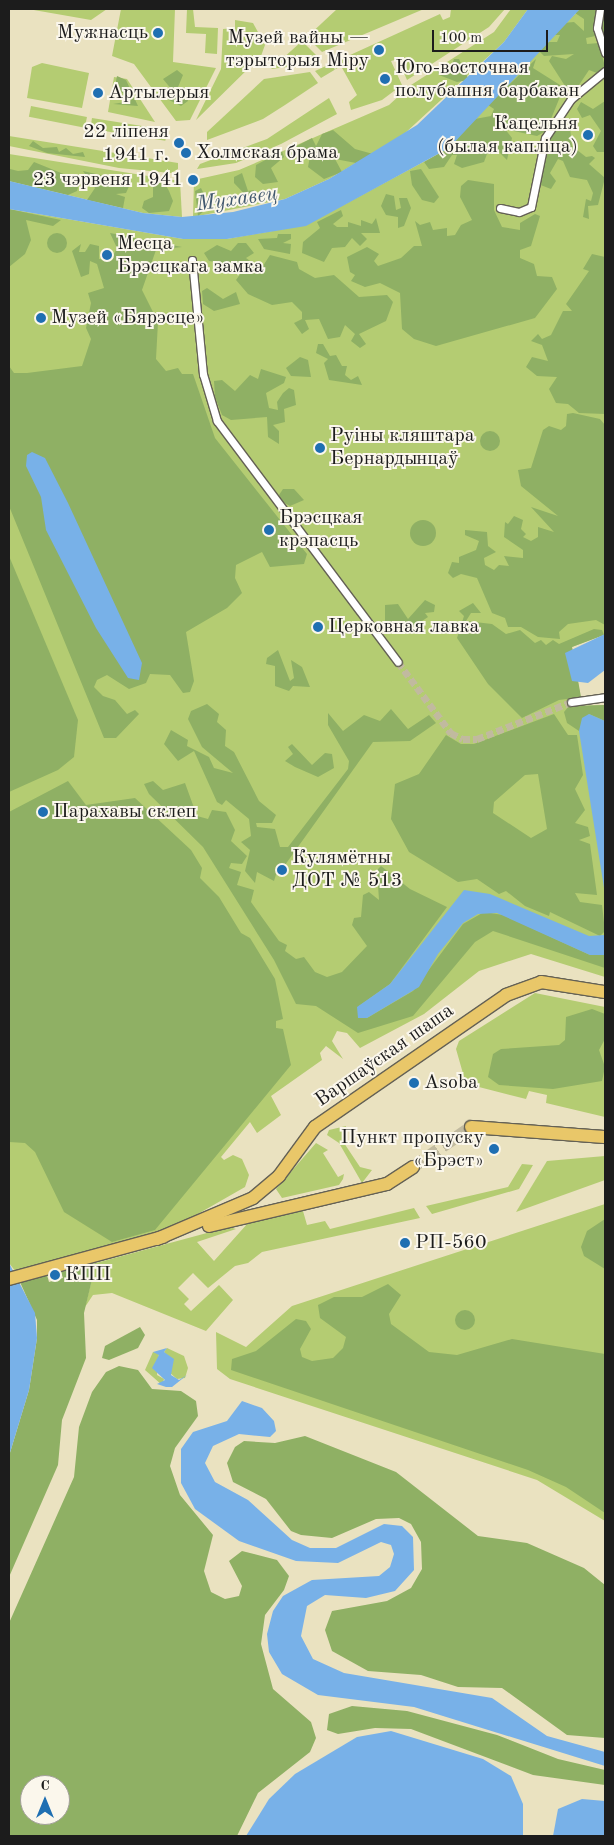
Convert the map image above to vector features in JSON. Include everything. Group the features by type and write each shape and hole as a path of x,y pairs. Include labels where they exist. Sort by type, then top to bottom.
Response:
{"highway":[{"name":"Варшаўская шаша","path":"157,1239 253,1198 279,1176 315,1127 506,995 541,982 605,992"},
{"path":"471,1127 605,1137"},
{"name":"Варшаўская шаша","path":"9,1279 157,1239 387,1184 414,1167"}],"street":[{"path":"600,9 597,28 605,53"},
{"path":"500,208 519,212 531,207 545,138 571,99 605,71"},
{"path":"192,260 203,374 217,421 398,662"},
{"path":"571,702 601,698"}],"green space":[{"path":"28,9 107,9 91,20"},
{"path":"121,9 175,9 173,62 216,68 190,120 176,121 134,64 112,56"},
{"path":"187,9 193,9 195,27 218,28 217,54 205,53 206,34 186,33"},
{"path":"337,9 424,9 322,52 307,37"},
{"path":"451,9 505,9 489,27 407,80 398,59 391,61 402,85 382,100 351,110 349,102 357,95 341,66 321,78 315,71 440,14 443,20 450,17"},
{"path":"511,9 528,9 504,42 403,135 329,179 285,199 193,217 194,180 239,170 389,105 411,85 494,32"},
{"path":"580,9 605,9 605,634 572,647 582,706 605,705 605,977 531,954 479,971 424,1014 360,1048 347,1033 337,1031 332,1041 343,1059 326,1046 320,1053 322,1060 271,1096 281,1115 257,1133 250,1122 221,1157 224,1160 233,1155 242,1159 249,1175 245,1187 168,1231 16,1272 9,1263 9,209 183,239 227,239 306,225 442,152"},
{"path":"580,9 605,9 605,34 586,38 587,44 599,43 605,67 597,73 589,70 577,88 567,89 549,61 552,56 566,59 574,54 544,56 538,50 545,42 557,42 560,35 551,35 563,23 574,22 584,31 584,19 575,13"},
{"path":"235,20 253,23 265,45 261,56 196,120 221,69 223,29 235,28"},
{"path":"302,41 317,56 296,66 271,69"},
{"path":"454,59 459,59 469,80 457,82 439,75 437,70 452,65"},
{"path":"536,59 533,68 560,85 562,92 546,131 537,136 505,129 512,138 507,160 498,151 487,154 484,162 462,168 454,164 457,155 452,155 444,167 429,169 424,162 449,148 475,119 491,116 494,109 488,105"},
{"path":"42,63 89,73 82,108 27,98 32,67"},
{"path":"177,70 183,75 176,92 186,93 188,101 181,106 161,96 172,90 163,79"},
{"path":"310,72 318,83 285,105 263,119 207,140 207,132 264,79"},
{"path":"117,76 126,80 138,106 113,104 131,101 115,86"},
{"path":"114,77 127,79 155,122 108,112"},
{"path":"329,98 337,114 281,144 236,163 197,169 200,164 267,139"},
{"path":"605,101 605,152 597,152 593,146 601,131 590,115 582,118 577,109 581,102 593,109"},
{"path":"31,106 87,117 85,128 29,117"},
{"path":"92,118 167,130 165,141 90,129"},
{"path":"558,125 570,128 572,146 586,157 592,156 595,158 589,164 605,178 598,205 588,206 589,219 583,217 586,199 591,201 593,193 587,180 570,177 563,161 558,159 550,173 556,181 551,189 538,184 546,143"},
{"path":"333,130 355,149 373,154 356,163 335,159 342,172 324,179 308,167 311,151 291,149 312,138 316,146 322,134"},
{"path":"9,136 178,163 178,169 171,173 119,168 9,146"},
{"path":"33,141 43,148 57,147 59,152 66,148 73,154 83,152 85,157 47,153 29,146"},
{"path":"282,151 284,157 271,168 278,182 263,184 255,177 256,165"},
{"path":"9,154 180,181 182,217 143,213 9,181"},
{"path":"34,162 71,177 79,184 77,191 68,195 9,181 9,163 10,169 18,171 28,170"},
{"path":"421,169 439,197 434,203 422,200 412,185 410,171"},
{"path":"83,171 131,182 126,193 116,194 125,197 123,208 87,200 95,188"},
{"path":"242,173 248,191 254,190 260,198 254,204 234,183 234,177"},
{"path":"468,180 494,184 494,210 502,227 520,230 520,223 535,214 540,216 531,246 520,250 520,258 534,264 537,276 552,277 557,289 535,318 436,346 414,339 402,329 400,293 380,283 365,287 351,281 355,275 350,272 347,257 367,247 379,254 374,261 378,266 401,258 414,246 422,246 415,221 420,225 430,222 433,230 447,228 447,236 455,235 461,225 472,220 460,197 461,186"},
{"path":"153,181 164,182 169,191 173,201 169,211 149,213 142,208 144,201 153,197"},
{"path":"201,188 210,206 198,216 195,191"},
{"path":"386,194 394,196 396,210 401,208 399,198 407,198 411,208 404,226 398,228 398,217 386,215 381,206"},
{"path":"9,209 61,220 53,226 26,220 31,240 25,254 9,267"},
{"path":"341,210 343,216 333,224 337,227 348,227 348,222 361,226 361,220 372,224 376,218 380,233 361,233 367,239 360,246 352,238 345,247 332,248 324,262 302,253 303,242 320,228 317,222"},
{"path":"57,233 64,236 67,243 64,250 57,253 50,250 47,243 50,236"},
{"path":"110,233 182,247 156,250 142,290 158,322 156,359 166,371 178,368 182,374 193,374 215,438 307,554 304,564 270,567 262,552 236,565 235,578 242,593 227,608 186,632 194,681 190,692 183,693 170,675 150,674 146,683 129,689 107,675 97,680 94,687 103,696 115,700 127,714 135,710 139,714 116,738 104,738 9,506 9,366 14,373 27,373 82,366 91,339 86,328 91,303 88,293 104,288 97,264 90,261 89,274 81,277 72,251 81,244 79,252 85,252 90,244 99,246 99,259 111,260 117,248"},
{"path":"278,234 291,234 291,239 283,243 291,244 290,254 264,249 258,239 277,238"},
{"path":"238,243 246,243 254,253 246,258 261,269 270,255 297,262 299,269 315,278 334,275 359,297 387,295 393,302 386,321 359,334 366,344 360,348 351,341 355,334 345,325 340,337 328,339 319,319 305,320 309,329 302,334 294,323 302,319 302,312 292,302 272,305 248,294 236,280 241,273 232,264 209,261 204,253 217,245 231,251"},
{"path":"592,254 605,257 605,414 579,413 568,404 556,403 549,389 557,377 537,376 526,367 532,357 548,361 542,345 531,341 538,334 542,339 551,335 563,311 572,311 566,304 589,271 583,269"},
{"path":"207,288 223,299 236,292 240,304 214,311 203,304 202,291"},
{"path":"318,344 323,344 330,356 336,355 342,366 347,366 345,375 351,380 358,376 362,385 329,380 324,363 328,359 316,353"},
{"path":"300,357 308,360 311,377 291,376 286,368"},
{"path":"261,369 286,377 284,383 266,393 269,408 278,410 277,402 283,393 289,388 294,390 296,405 284,409 285,422 273,425 279,431 279,444 268,437 267,417 231,420 222,415 215,397 214,381 222,380 235,391 250,375 258,379"},
{"path":"573,413 600,419 605,425 605,625 596,620 568,624 559,632 560,639 538,637 521,627 508,627 505,618 492,613 477,578 461,574 453,578 448,573 452,562 459,563 459,557 476,550 479,541 465,535 465,530 487,532 488,546 496,552 484,558 485,565 494,570 499,565 509,566 504,556 523,558 523,550 504,537 505,522 508,524 514,516 523,520 521,529 526,534 523,537 531,541 538,537 538,527 554,532 531,507 558,516 521,486 518,470 531,468 543,430 549,426 561,430 566,426 567,414"},
{"path":"490,431 497,434 500,441 497,448 490,451 483,448 480,441 483,434"},
{"path":"283,489 294,489 304,500 290,506 281,501 279,495"},
{"path":"423,520 432,524 436,533 432,542 423,546 414,542 410,533 414,524"},
{"path":"9,556 78,720 74,757 58,770 9,792"},
{"path":"425,600 435,605 434,612 425,613 428,617 404,633 402,626 385,624 385,605 398,604 408,619"},
{"path":"473,603 481,613 471,613 466,621 492,624 506,634 520,630 535,643 541,640 546,645 553,640 559,644 594,629 602,630 604,635 572,647 581,697 559,700 522,718 488,684 457,638 464,616 459,611"},
{"path":"278,650 290,681 294,678 291,660 302,667 310,687 293,686 289,691 275,686 275,666 266,664 267,658"},
{"path":"207,704 219,714 217,722 226,730 225,746 234,752 259,801 276,815 272,823 256,823 257,827 275,829 280,847 288,847 348,769 349,761 328,725 328,713 343,731 364,715 380,721 391,709 408,729 429,715 436,723 410,741 373,742 285,865 278,868 274,881 257,872 255,883 245,871 250,850 241,842 251,836 249,819 226,800 222,805 217,802 194,751 178,761 164,744 171,730 188,740 187,746 209,757 214,768 233,773 202,747 188,719 191,711"},
{"path":"605,705 605,721 589,714 579,731 567,723 564,712 569,706"},
{"path":"554,714 568,735 577,735 583,775 575,789 585,810 575,823 588,827 590,836 579,840 590,844 597,895 575,893 580,902 602,905 605,931 600,936 550,912 549,916 525,906 506,891 499,894 477,879 458,882 409,852 391,819 395,784 419,774 446,735 461,744 474,744","holes":["538,774 547,829 531,838 493,813 494,802 525,775"]},
{"path":"292,744 312,765 325,753 332,754 334,768 318,777 295,767 285,761 293,754 288,747"},
{"path":"68,781 86,805 135,798 191,850 202,868 200,878 219,897 241,933 250,938 275,979 283,1019 276,1021 276,1028 283,1029 291,1065 155,1230 112,1242 64,1212 35,1152 25,1143 9,1142 9,812"},
{"path":"153,781 163,790 185,783 197,816 208,819 212,810 226,812 235,830 231,841 247,856 242,864 231,863 229,868 241,872 237,885 254,890 251,902 279,941 287,945 285,951 296,959 304,957 315,972 327,977 342,972 367,946 352,925 354,918 361,917 363,895 369,892 379,900 377,870 381,866 410,889 447,907 390,984 359,1006 358,1018 367,1018 413,991 463,924 484,912 503,915 590,955 605,955 605,968 493,931 475,942 413,1016 358,1033 316,1006 296,1004 274,960 203,847 149,794 144,784"},
{"path":"535,993 605,1007 605,1117 546,1103 547,1095 529,1091 526,1099 475,1086 464,1077 456,1049 459,1041"},
{"path":"592,1009 605,1014 605,1039 599,1050 605,1067 602,1081 553,1089 499,1085 488,1077 493,1054 501,1049 559,1045 565,1040 566,1017"},
{"path":"346,1126 344,1143 360,1167 372,1170 362,1183 339,1143 327,1135 329,1130"},
{"path":"316,1143 328,1150 323,1153 338,1177 344,1174 343,1179 339,1185 282,1198 276,1189"},
{"path":"605,1156 605,1180 516,1212 547,1161"},
{"path":"522,1164 533,1165 519,1189 432,1214 426,1206 508,1187"},
{"path":"605,1204 605,1521 537,1480 230,1379 217,1369 216,1332 246,1347 292,1306"},
{"path":"414,1208 420,1218 262,1252 248,1263 235,1266 208,1288 193,1273 178,1288 189,1299 184,1304 191,1311 219,1285 233,1300 206,1331 112,1293 93,1295 85,1307 96,1263 229,1227 236,1229 197,1242 214,1261 248,1223 303,1211 307,1225 325,1221 330,1229"},
{"path":"605,1219 605,1269 584,1256 581,1247 587,1231"},
{"path":"96,1263 84,1313 86,1358 62,1420 58,1465 9,1577 9,1456 29,1390 37,1338 37,1320 20,1282 47,1275 49,1282 63,1278 61,1272"},
{"path":"388,1284 401,1295 389,1314 391,1324 429,1352 457,1355 512,1339 605,1354 605,1513 566,1487 528,1470 231,1370 232,1359 256,1351 296,1319 306,1321 311,1329 300,1349 302,1357 312,1361 333,1358 343,1348 346,1337 320,1318 318,1305 334,1297 362,1297"},
{"path":"465,1310 472,1313 475,1320 472,1327 465,1330 458,1327 455,1320 458,1313"},
{"path":"140,1327 145,1335 138,1348 109,1360 102,1358 105,1346"},
{"path":"167,1348 184,1356 188,1368 185,1378 177,1379 169,1372 173,1363 164,1352"},
{"path":"153,1352 159,1353 157,1375 164,1379 162,1385 145,1370"},
{"path":"119,1366 138,1370 152,1389 181,1391 196,1401 198,1416 175,1448 170,1466 180,1495 213,1535 204,1571 211,1592 225,1599 239,1596 242,1586 229,1561 242,1551 277,1560 289,1576 284,1590 265,1615 261,1644 273,1689 311,1722 316,1738 310,1752 258,1793 237,1836 9,1836 9,1623 74,1477 79,1427 92,1392 106,1372"},
{"path":"305,1436 396,1472 478,1536 527,1543 584,1568 605,1585 605,1738 567,1735 502,1688 458,1687 421,1675 368,1671 332,1651 325,1630 332,1611 387,1601 411,1588 422,1569 421,1542 411,1524 399,1518 376,1519 332,1538 301,1535 291,1531 266,1499 233,1482 227,1463 235,1447 244,1441 275,1443"},
{"path":"352,1706 407,1711 497,1735 558,1759 605,1770 605,1785 533,1775 411,1729 375,1728 338,1734 327,1730 329,1714"}],"water":[{"path":"528,9 580,9 449,148 306,226 227,239 183,239 9,209 9,181 143,213 182,217 233,212 285,199 329,179 417,125 504,42"},
{"path":"32,452 45,458 68,503 142,663 139,680 128,678 96,628 46,530 41,497 26,466 27,455"},
{"path":"605,634 605,670 588,683 572,681 565,653"},
{"path":"589,714 605,721 605,894 579,731 582,718"},
{"path":"464,890 490,894 589,936 605,935 605,955 590,955 497,913 478,914 463,923 438,954 419,987 367,1018 358,1018 357,1007 390,984"},
{"path":"9,1263 35,1313 37,1338 29,1390 9,1456"},
{"path":"167,1348 164,1352 174,1359 171,1375 179,1380 187,1375 172,1387 157,1384 165,1380 152,1368 159,1355 153,1352"},
{"path":"242,1401 262,1408 274,1421 276,1431 270,1437 239,1434 213,1446 205,1463 215,1482 248,1500 292,1540 310,1548 336,1548 384,1524 402,1526 413,1537 414,1570 395,1591 366,1598 325,1595 307,1606 301,1636 313,1659 344,1673 492,1698 547,1736 605,1752 605,1766 414,1707 318,1695 282,1674 269,1652 267,1634 273,1611 283,1596 312,1580 379,1576 390,1567 394,1554 391,1545 381,1542 338,1563 296,1561 239,1541 195,1509 181,1483 181,1449 193,1432 227,1421"},
{"path":"391,1731 483,1759 511,1776 523,1804 523,1836 246,1836 269,1799 295,1774 357,1737"},
{"path":"582,1799 605,1801 605,1836 553,1836 558,1809"}],"tunnel":[{"path":"398,662 451,733 463,739 477,739 571,702"},
{"path":"413,1167 471,1127"}],"place":[{"name":"Мужнасць","path":"158,33"},
{"name":"Музей вайны — тэрыторыя Міру","path":"379,50"},
{"name":"Юго-восточная полубашня барбакан","path":"385,79"},
{"name":"Артылерыя","path":"98,93"},
{"name":"Кацельня (былая капліца)","path":"588,135"},
{"name":"22 ліпеня 1941 г.","path":"179,143"},
{"name":"Холмская брама","path":"186,153"},
{"name":"23 чэрвеня 1941","path":"193,180"},
{"name":"Месца Брэсцкага замка","path":"107,255"},
{"name":"Музей «Бярэсце»","path":"41,318"},
{"name":"Руіны кляштара Бернардынцаў","path":"320,448"},
{"name":"Брэсцкая крэпасць","path":"269,530"},
{"name":"Церковная лавка","path":"318,627"},
{"name":"Парахавы склеп","path":"43,812"},
{"name":"Кулямётны ДОТ № 513","path":"282,870"},
{"name":"Asoba","path":"414,1083"},
{"name":"Пункт пропуску «Брэст»","path":"494,1149"},
{"name":"РП-560","path":"405,1243"},
{"name":"КПП","path":"55,1275"}],"water label":[{"name":"Мухавец","path":"237,200"}]}
